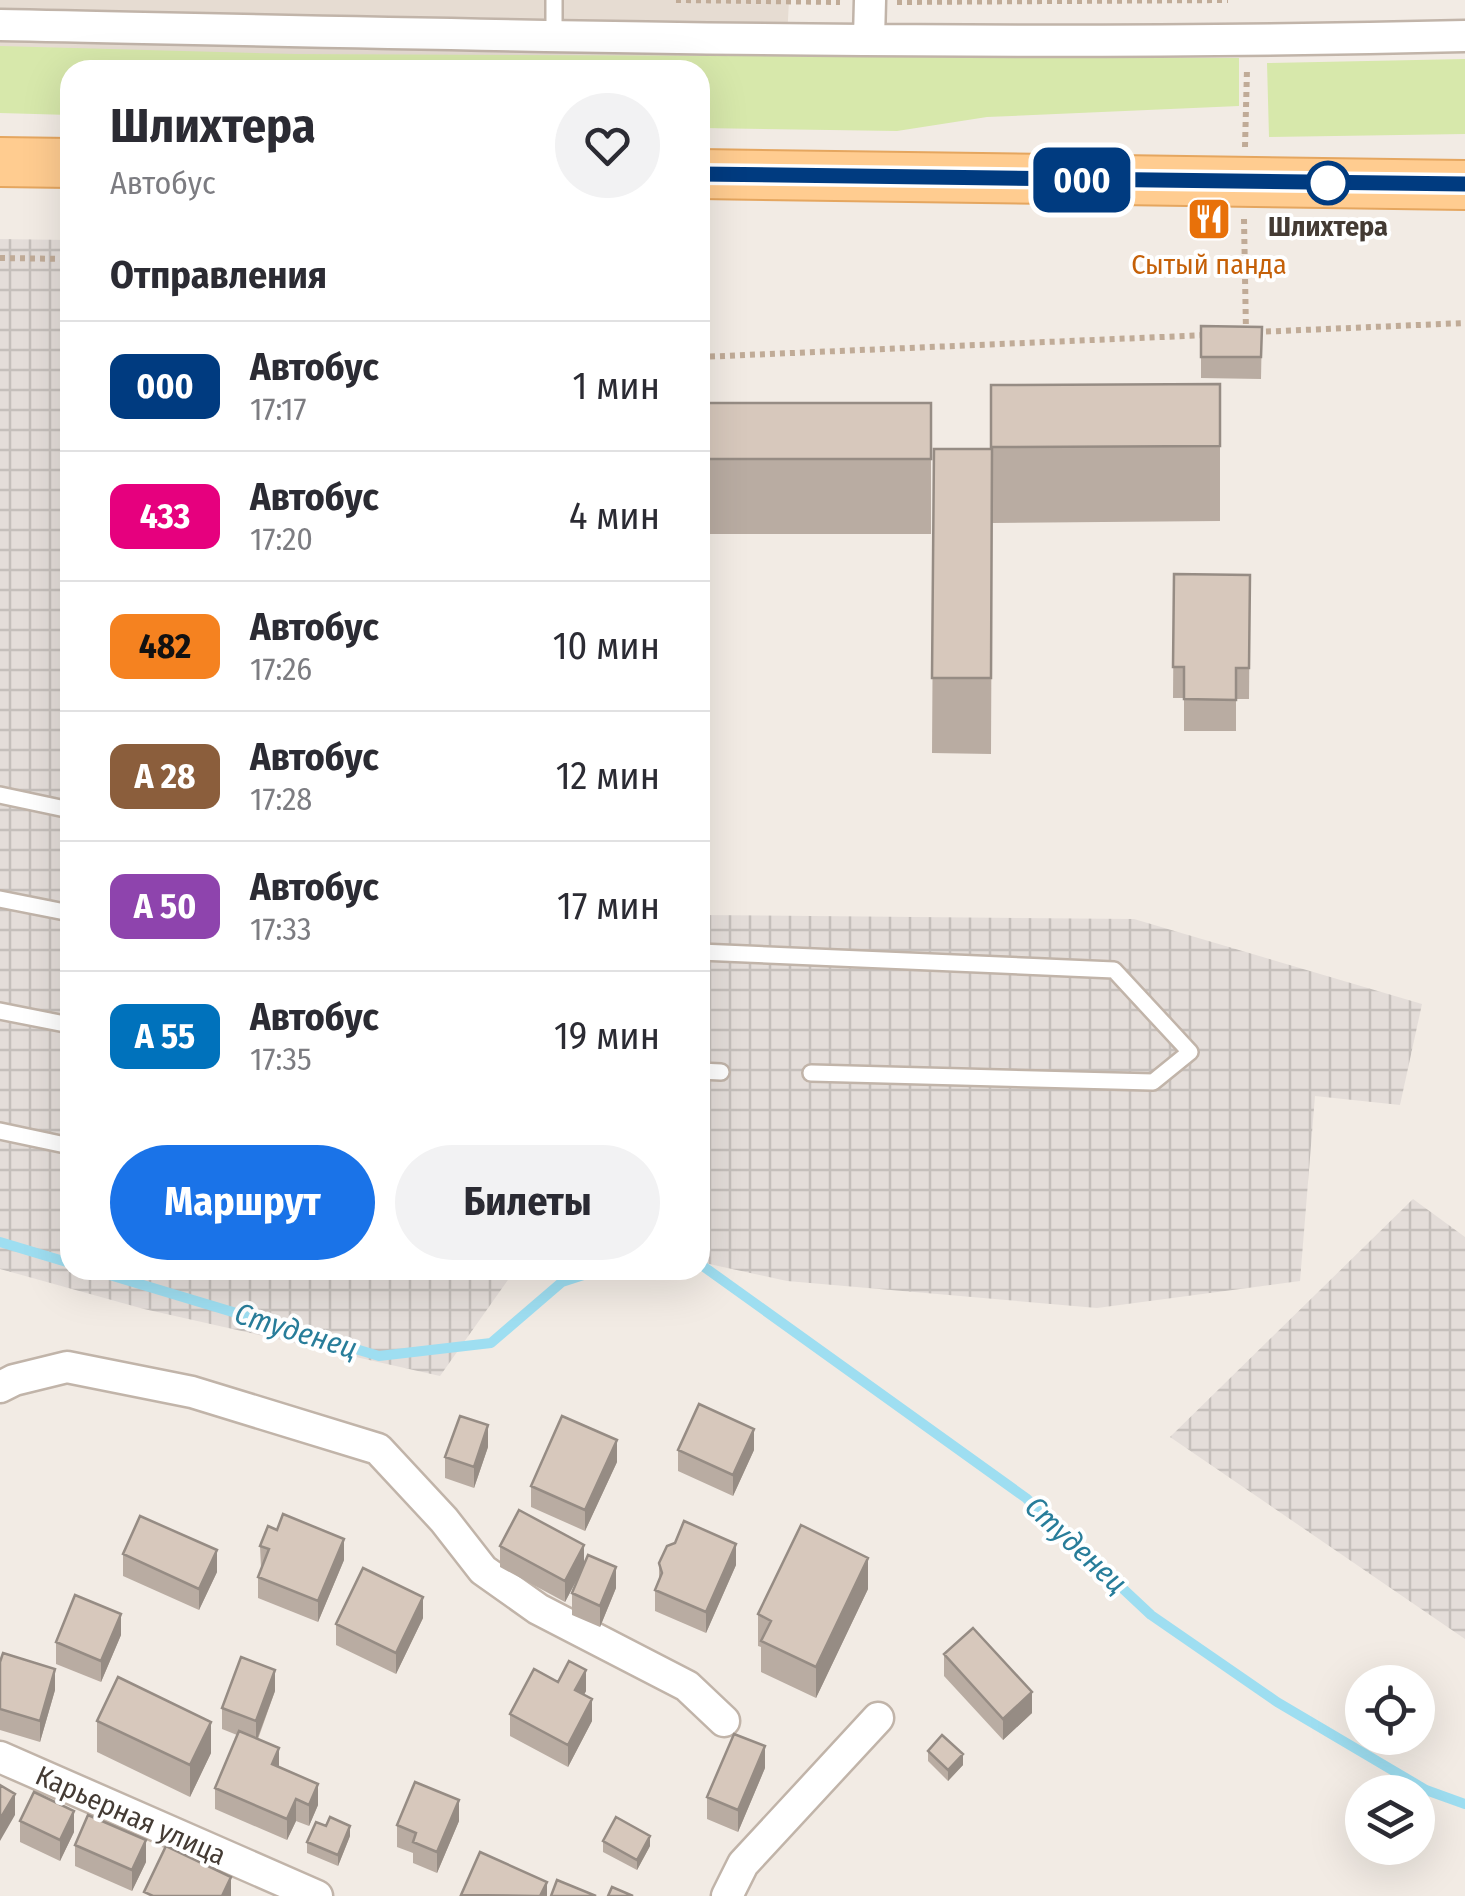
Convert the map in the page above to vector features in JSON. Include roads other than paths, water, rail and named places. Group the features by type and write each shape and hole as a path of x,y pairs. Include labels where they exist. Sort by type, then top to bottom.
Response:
{"main road":[{"path":"0,162 60,163"},
{"path":"710,174 1465,184"}],"street":[{"path":"869,40 870,1"},
{"path":"0,25 869,40 1248,42 1465,36"},
{"path":"0,1387 67,1367 192,1392 378,1449 444,1520 482,1570 538,1610 687,1686 724,1722"},
{"path":"726,1896 743,1864 878,1718"},
{"name":"Карьерная улица","path":"0,1757 317,1896"}],"lane":[{"path":"554,0 554,36"},
{"path":"0,794 60,808"},
{"path":"0,898 60,911"},
{"path":"710,952 1114,970 1190,1052 1152,1082 811,1073"},
{"path":"0,1011 60,1023"},
{"path":"710,1071 722,1072"},
{"path":"0,1131 60,1144"}],"waterway":[{"name":"Студенец","path":"0,1242 60,1260"},
{"name":"Студенец","path":"710,1271 1026,1498 1151,1615 1277,1702 1426,1790 1465,1804"},
{"name":"Студенец","path":"126,1280 379,1356 491,1343 568,1280"}],"place":[{"name":"Шлихтера","path":"1328,183"},
{"name":"Сытый панда","path":"1209,219"}]}
